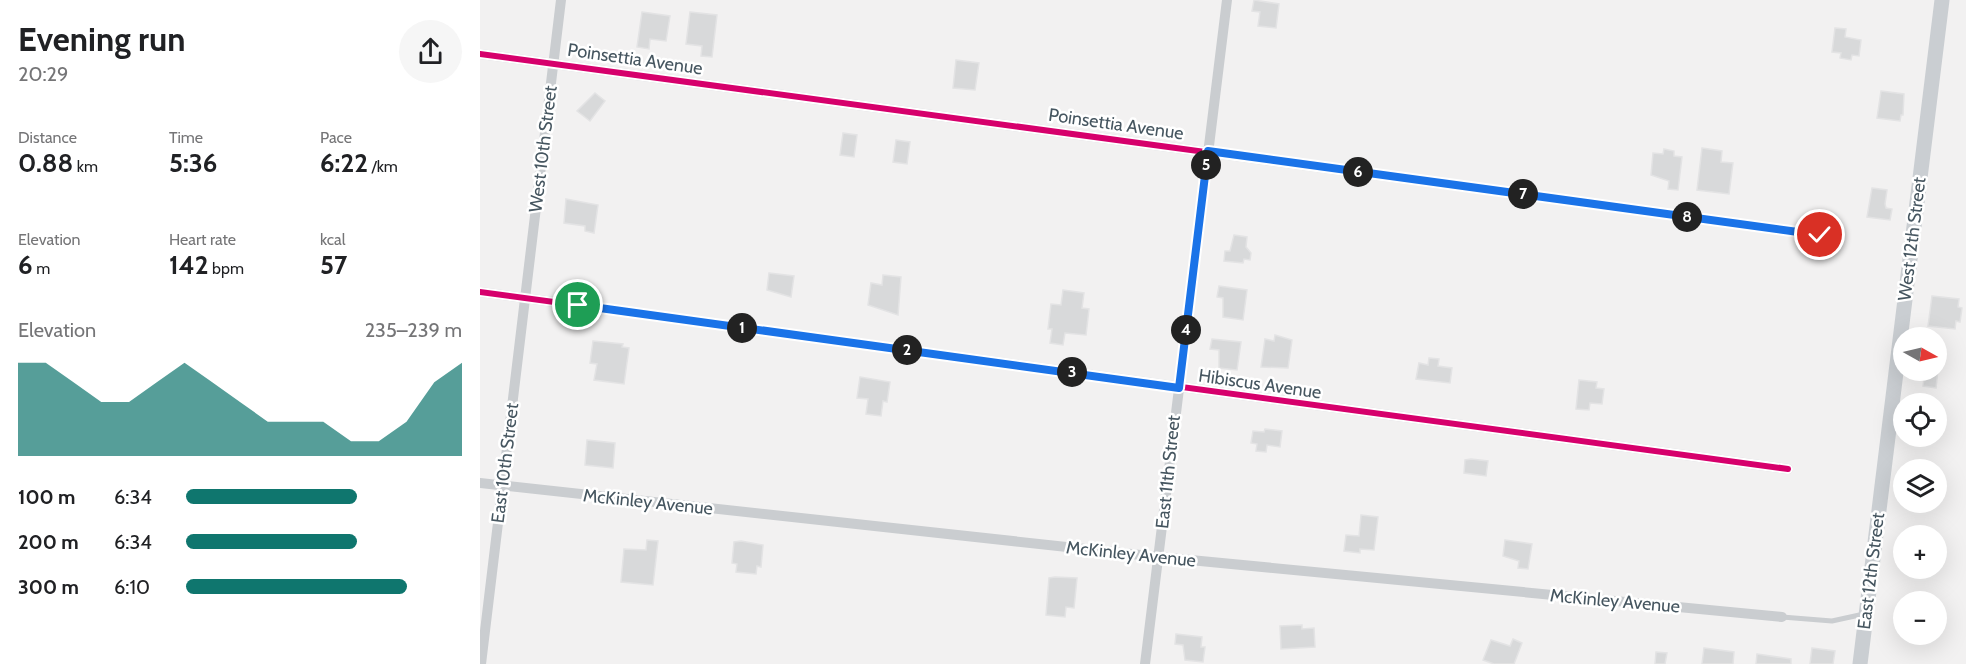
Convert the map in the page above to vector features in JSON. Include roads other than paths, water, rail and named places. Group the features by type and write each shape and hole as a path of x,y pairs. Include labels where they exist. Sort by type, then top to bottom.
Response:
{"street":[{"name":"West 10th Street","path":"524,298 561,0"},
{"name":"East 11th Street","path":"1145,664 1227,0"},
{"name":"West 12th Street","path":"1882,477 1942,0"},
{"name":"Poinsettia Avenue","path":"480,54 1820,235"},
{"name":"Hibiscus Avenue","path":"480,292 1788,469"},
{"name":"East 10th Street","path":"481,664 524,298"},
{"name":"East 12th Street","path":"1860,664 1882,477"},
{"name":"McKinley Avenue","path":"480,483 1159,557 1782,617"}],"lane":[{"path":"1782,617 1832,621 1866,614"}]}
